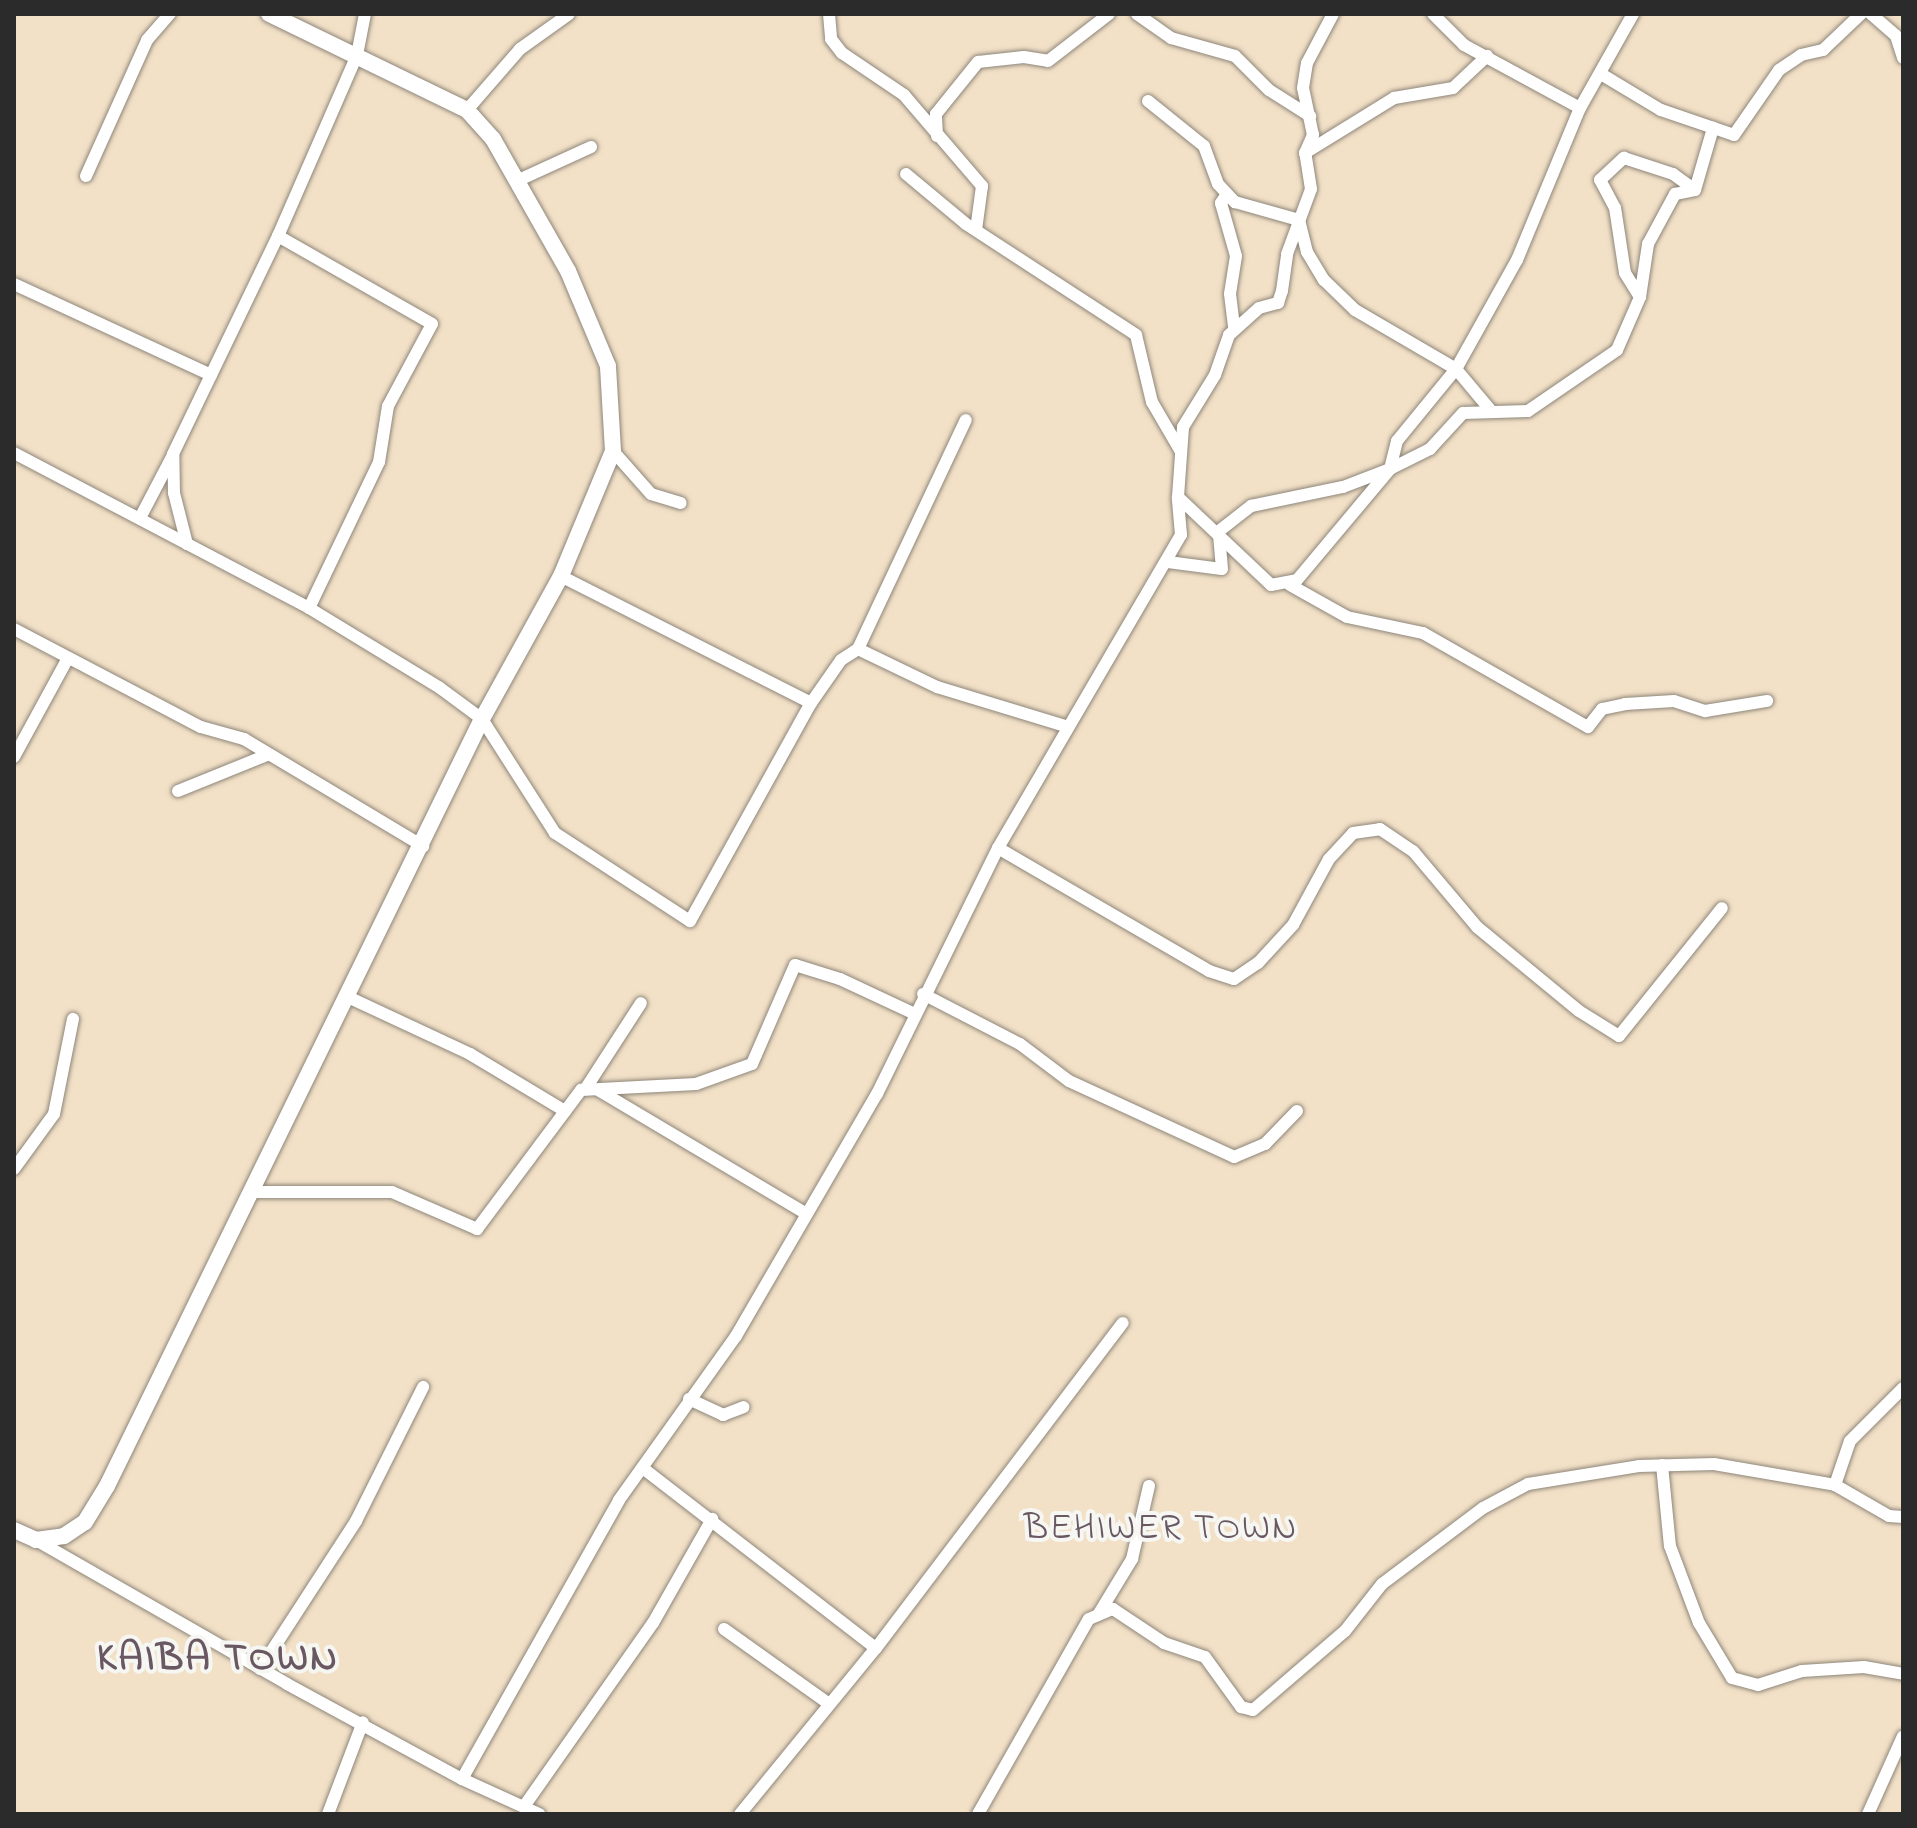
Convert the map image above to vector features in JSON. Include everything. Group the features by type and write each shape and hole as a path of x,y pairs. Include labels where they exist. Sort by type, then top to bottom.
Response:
{"main road":[{"path":"14,1530 36,1540 64,1536 85,1522 164,1379 251,1192 423,846 482,719 561,576 613,451 608,366 521,179 467,110 269,14"}],"street":[{"path":"86,176 147,40 170,14"},
{"path":"141,516 278,236 357,55 365,14"},
{"path":"467,110 520,49 569,14"},
{"path":"829,14 831,39 842,53 904,95 982,186 976,230"},
{"path":"937,136 936,114 978,62 1024,57 1048,61 1109,14"},
{"path":"1137,14 1171,38 1235,56 1269,90 1310,116"},
{"path":"462,1779 619,1500 736,1336 877,1094 923,994 998,848 1065,726 1168,562 1181,535 1178,497 1183,427 1215,375 1234,329 1259,308 1278,303 1299,220 1311,189 1305,153 1313,135 1303,88 1307,63 1333,14"},
{"path":"1433,14 1464,45 1580,108"},
{"path":"1290,585 1390,469 1397,441 1456,369 1474,328 1517,260 1580,108 1633,14"},
{"path":"1601,74 1648,104 1734,135 1779,70 1801,55 1823,50 1861,14"},
{"path":"1871,14 1896,36 1903,58"},
{"path":"1305,153 1394,98 1453,88 1487,56"},
{"path":"1148,101 1204,146 1218,184 1227,194 1255,211 1299,220"},
{"path":"1695,190 1713,128"},
{"path":"521,179 591,147"},
{"path":"1640,297 1625,273 1615,208 1600,180 1624,158 1673,174 1695,190"},
{"path":"906,174 976,230 1136,335 1152,402 1180,450"},
{"path":"1219,531 1251,506 1343,487 1390,469 1430,449 1463,413 1528,411 1617,350 1640,297 1648,244 1675,194 1695,190"},
{"path":"1227,194 1221,203 1236,256 1230,294 1234,329"},
{"path":"1299,220 1312,263 1340,295 1456,369 1492,412"},
{"path":"278,236 432,324 388,406 379,462 309,608"},
{"path":"14,284 211,375"},
{"path":"14,453 141,516 187,544 309,608 482,719 555,833 690,921 811,703 841,660 858,649 966,420"},
{"path":"613,451 639,485 681,503"},
{"path":"173,454 174,493 187,544"},
{"path":"1178,497 1219,531 1271,585 1290,585 1347,617 1423,633 1588,727 1602,709 1625,704 1674,701 1705,711 1767,701"},
{"path":"1168,562 1222,569 1219,531"},
{"path":"561,576 811,703"},
{"path":"14,629 201,727 226,730 423,846"},
{"path":"858,649 937,687 1065,726"},
{"path":"14,757 68,658"},
{"path":"178,791 267,755"},
{"path":"998,848 1209,971 1234,979 1258,963 1293,925 1329,859 1353,833 1380,829 1413,851 1477,927 1579,1011 1619,1036 1722,908"},
{"path":"592,1089 696,1084 752,1064 791,971 800,964 915,1014"},
{"path":"923,994 1020,1044 1069,1081 1234,1157 1252,1154 1297,1111"},
{"path":"348,997 470,1054 565,1111"},
{"path":"251,1192 392,1192 477,1229 565,1111 592,1089 641,1003"},
{"path":"14,1169 54,1114 73,1019"},
{"path":"592,1089 805,1213"},
{"path":"740,1814 876,1648 1123,1323"},
{"path":"260,1669 356,1521 423,1387"},
{"path":"1835,1485 1850,1441 1903,1388"},
{"path":"689,1399 723,1415 744,1407"},
{"path":"978,1814 1062,1660 1089,1619 1113,1609 1164,1643 1205,1657 1241,1707 1253,1710 1345,1631 1382,1584 1483,1508 1528,1484 1662,1465 1714,1464 1835,1485 1889,1516 1903,1517"},
{"path":"1662,1465 1670,1546 1699,1623 1732,1678 1758,1685 1802,1671 1864,1667 1903,1674"},
{"path":"644,1469 876,1648"},
{"path":"1098,1615 1132,1559 1149,1486"},
{"path":"525,1805 653,1623 712,1519"},
{"path":"36,1540 260,1669 363,1722 462,1779 525,1805 539,1814"},
{"path":"724,1629 829,1704"},
{"path":"328,1814 363,1722"},
{"path":"1868,1814 1903,1736"}],"district":[{"name":"BEHIWER TOWN","path":"1161,1530"},
{"name":"KAIBA TOWN","path":"218,1660"}]}
